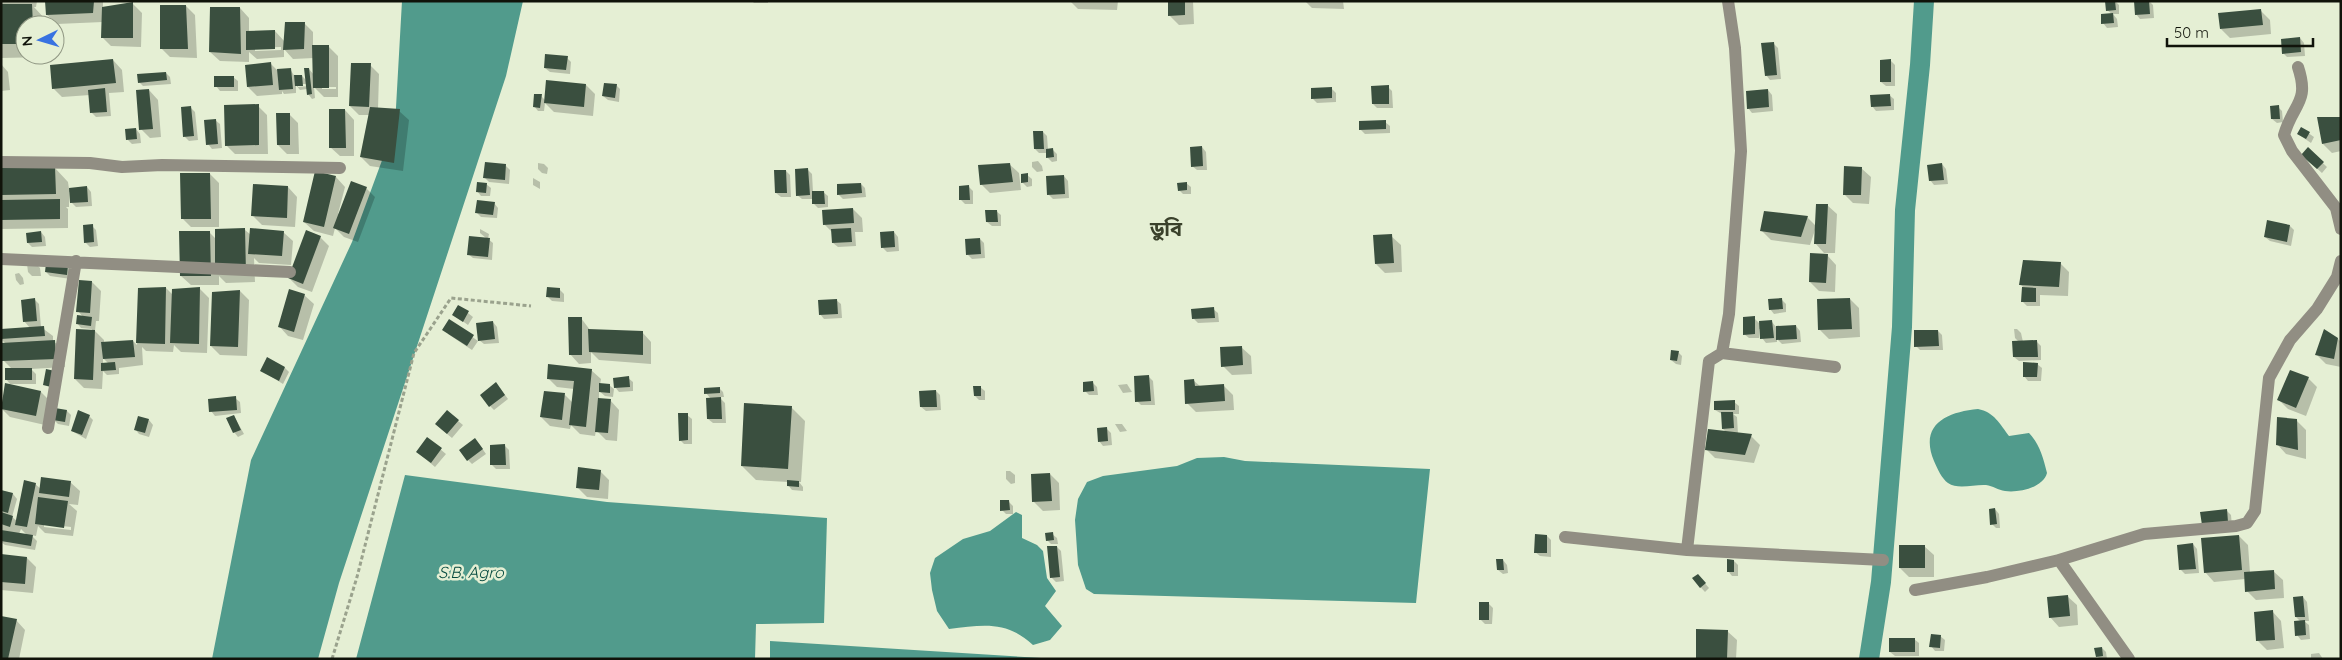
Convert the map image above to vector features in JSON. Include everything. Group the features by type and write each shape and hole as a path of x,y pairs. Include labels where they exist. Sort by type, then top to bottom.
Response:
{"street":[{"path":"1722,353 1729,314 1741,151 1735,48 1728,1"},
{"path":"2298,67 2304,84 2303,97 2288,120 2284,135 2292,151 2336,208 2341,229"},
{"path":"1,162 90,163 122,167 287,166 340,168"},
{"path":"1,259 290,272"},
{"path":"48,428 76,261"},
{"path":"1916,590 1987,577 2059,560 2144,534 2236,526 2247,523 2255,511 2269,378 2290,340 2317,309 2337,277 2341,261"},
{"path":"1687,550 1709,361 1722,353 1835,367"},
{"path":"1565,537 1687,550 1883,560"},
{"path":"2059,560 2129,659"}],"path":[{"path":"332,659 357,577 414,353 451,298 532,306"}],"water":[{"path":"402,1 523,1 506,76 339,583 318,659 212,659 251,460 352,242 395,125"},
{"path":"1978,409 1992,416 2009,436 2029,433 2038,447 2047,473 2041,482 2023,490 2010,491 1986,485 1957,486 1948,483 1944,479 1935,464 1930,449 1930,438 1933,430 1946,417"},
{"path":"1224,457 1245,461 1430,469 1416,603 1094,594 1086,589 1078,565 1075,520 1078,499 1087,482 1103,476 1177,466 1197,458"},
{"name":"S.B. Agro","path":"405,475 607,502 827,518 824,623 756,624 755,659 356,659"},
{"path":"1016,512 1022,515 1022,538 1037,545 1043,551 1047,578 1056,591 1045,606 1062,626 1050,640 1033,645 1013,631 994,626 949,629 937,611 932,590 930,573 935,558 963,539 990,531"},
{"path":"770,641 1058,659 770,659"}],"building":[{"path":"45,1 94,1 93,13 46,15"},
{"path":"1168,1 1185,1 1185,15 1168,16"},
{"path":"2105,1 2115,1 2116,10 2106,11"},
{"path":"2134,1 2149,1 2150,14 2135,15"},
{"path":"133,2 133,38 101,38 102,7"},
{"path":"1,4 32,4 33,15 15,15 15,44 1,44"},
{"path":"160,5 186,5 188,49 160,49"},
{"path":"210,7 240,7 241,54 209,52"},
{"path":"2261,9 2263,25 2220,29 2218,13"},
{"path":"2113,13 2114,23 2101,24 2101,14"},
{"path":"285,22 305,22 304,49 283,50"},
{"path":"275,30 275,49 246,50 246,31"},
{"path":"2300,37 2301,52 2282,54 2281,39"},
{"path":"1774,42 1777,75 1765,76 1761,43"},
{"path":"312,45 329,45 329,88 313,88"},
{"path":"545,54 568,56 566,70 544,68"},
{"path":"113,59 116,83 52,89 50,65"},
{"path":"1891,59 1891,82 1880,82 1880,60"},
{"path":"271,62 273,85 247,87 245,65"},
{"path":"351,63 371,63 369,107 349,106"},
{"path":"291,68 293,89 279,90 277,69"},
{"path":"304,68 309,68 312,94 307,95"},
{"path":"166,72 167,80 138,83 137,74"},
{"path":"294,75 302,75 303,86 295,86"},
{"path":"214,76 234,76 234,87 214,87"},
{"path":"546,80 586,84 584,107 544,103"},
{"path":"604,83 617,84 615,98 602,96"},
{"path":"1389,85 1389,104 1372,104 1371,86"},
{"path":"1332,87 1332,98 1311,99 1311,88"},
{"path":"105,88 107,112 90,113 88,90"},
{"path":"149,89 153,129 139,130 136,90"},
{"path":"1768,89 1769,107 1747,109 1746,91"},
{"path":"534,94 542,94 540,108 533,107"},
{"path":"1890,94 1891,106 1871,107 1870,95"},
{"path":"259,104 259,145 225,146 224,105"},
{"path":"2279,105 2280,119 2271,119 2270,106"},
{"path":"191,106 194,136 183,137 181,107"},
{"path":"370,107 400,109 394,163 360,157"},
{"path":"329,109 345,109 346,148 329,148"},
{"path":"276,113 290,113 290,145 277,145"},
{"path":"2317,117 2341,117 2341,140 2322,144"},
{"path":"216,119 218,144 206,145 204,120"},
{"path":"1386,120 1386,129 1359,130 1359,121"},
{"path":"2301,127 2310,132 2306,139 2297,134"},
{"path":"136,128 137,139 126,140 125,129"},
{"path":"1033,131 1043,131 1044,149 1034,149"},
{"path":"1202,146 1203,166 1191,167 1190,147"},
{"path":"2308,147 2324,162 2317,169 2301,155"},
{"path":"1053,148 1054,157 1046,158 1046,149"},
{"path":"485,162 506,164 505,180 483,178"},
{"path":"1010,163 1013,182 980,185 978,165"},
{"path":"1942,163 1944,180 1929,181 1927,165"},
{"path":"1844,166 1862,167 1861,195 1843,195"},
{"path":"55,167 56,194 1,195 1,168"},
{"path":"808,168 810,195 796,196 795,169"},
{"path":"774,170 786,170 787,193 775,193"},
{"path":"315,171 336,176 324,227 303,222"},
{"path":"180,173 210,173 211,219 181,219"},
{"path":"1028,173 1028,182 1021,183 1021,174"},
{"path":"1064,175 1065,194 1047,195 1046,176"},
{"path":"351,181 367,187 349,234 333,228"},
{"path":"477,182 487,183 486,193 476,192"},
{"path":"1187,182 1187,190 1178,191 1177,183"},
{"path":"861,183 862,193 837,195 837,184"},
{"path":"253,184 288,186 287,218 251,216"},
{"path":"969,185 970,200 959,200 959,186"},
{"path":"87,186 88,202 70,203 69,188"},
{"path":"812,191 824,191 825,204 812,204"},
{"path":"60,199 60,219 1,220 1,200"},
{"path":"477,200 495,202 493,215 475,213"},
{"path":"1816,204 1828,204 1826,244 1814,244"},
{"path":"853,208 854,223 823,225 822,210"},
{"path":"985,210 997,210 998,222 986,222"},
{"path":"1764,211 1808,216 1801,237 1760,231"},
{"path":"2267,220 2290,225 2287,242 2264,237"},
{"path":"93,224 94,242 84,243 83,225"},
{"path":"245,228 246,274 215,274 215,229"},
{"path":"250,228 284,231 282,256 248,254"},
{"path":"851,228 852,242 832,243 831,229"},
{"path":"306,230 321,236 303,284 288,278"},
{"path":"41,231 42,242 27,243 26,233"},
{"path":"179,231 210,231 211,276 180,276"},
{"path":"894,231 895,247 881,248 880,232"},
{"path":"1392,234 1394,263 1375,264 1373,235"},
{"path":"469,236 490,238 488,257 467,255"},
{"path":"980,238 981,254 966,255 965,239"},
{"path":"1810,253 1828,254 1826,283 1809,282"},
{"path":"2023,260 2061,262 2059,287 2019,285"},
{"path":"46,263 68,265 67,275 45,272"},
{"path":"79,280 92,281 90,313 76,312"},
{"path":"166,287 165,344 136,343 138,288"},
{"path":"200,287 199,344 170,343 172,289"},
{"path":"547,287 560,288 560,298 546,297"},
{"path":"2022,287 2036,288 2036,302 2021,302"},
{"path":"289,289 305,294 294,332 278,327"},
{"path":"240,290 238,347 210,346 212,292"},
{"path":"35,298 37,321 23,322 21,300"},
{"path":"1782,298 1783,309 1769,310 1768,299"},
{"path":"1850,298 1852,329 1818,330 1817,299"},
{"path":"837,299 838,314 819,315 818,300"},
{"path":"458,305 469,311 463,322 452,315"},
{"path":"1214,307 1215,318 1192,319 1191,309"},
{"path":"77,315 92,317 91,326 76,324"},
{"path":"1755,316 1755,334 1743,335 1743,317"},
{"path":"568,317 582,317 582,355 569,355"},
{"path":"449,319 474,335 467,346 442,330"},
{"path":"1772,320 1774,338 1760,339 1759,321"},
{"path":"493,321 495,339 478,341 476,323"},
{"path":"1796,325 1797,339 1776,340 1776,326"},
{"path":"44,326 45,336 1,339 1,329"},
{"path":"76,329 95,330 93,380 74,379"},
{"path":"588,329 643,331 643,355 589,352"},
{"path":"2324,329 2338,338 2334,359 2315,355"},
{"path":"1914,330 1938,330 1939,346 1914,347"},
{"path":"55,340 56,359 2,361 1,343"},
{"path":"133,340 135,357 103,359 101,342"},
{"path":"2037,340 2038,357 2013,357 2012,341"},
{"path":"1242,346 1243,365 1221,367 1220,347"},
{"path":"1671,350 1679,351 1677,361 1670,360"},
{"path":"267,357 285,367 279,381 260,371"},
{"path":"115,362 116,370 101,371 101,363"},
{"path":"2023,362 2038,363 2037,377 2023,377"},
{"path":"548,364 592,369 586,427 569,425 574,381 547,379"},
{"path":"5,368 32,368 32,380 5,380"},
{"path":"46,369 55,371 51,387 43,385"},
{"path":"2290,370 2309,377 2296,408 2277,400"},
{"path":"1149,375 1151,401 1135,402 1134,376"},
{"path":"629,376 630,387 614,388 613,378"},
{"path":"1194,379 1195,386 1224,384 1225,401 1185,404 1184,380"},
{"path":"1093,381 1094,391 1083,392 1083,382"},
{"path":"496,382 505,395 489,407 480,395"},
{"path":"5,383 41,391 36,416 1,409"},
{"path":"599,383 610,384 610,393 599,392"},
{"path":"973,386 981,386 981,396 974,396"},
{"path":"720,387 720,393 704,394 704,388"},
{"path":"936,390 937,407 920,407 919,391"},
{"path":"544,391 565,393 562,420 540,417"},
{"path":"236,396 237,410 209,412 208,399"},
{"path":"721,397 722,419 707,419 706,398"},
{"path":"598,398 611,399 608,433 595,432"},
{"path":"1735,400 1735,410 1714,410 1714,401"},
{"path":"744,403 792,406 788,469 741,466"},
{"path":"55,408 67,410 65,422 53,420"},
{"path":"78,410 90,415 82,435 71,431"},
{"path":"447,410 459,420 447,434 435,424"},
{"path":"1721,412 1733,412 1734,428 1722,429"},
{"path":"678,413 688,413 688,440 679,441"},
{"path":"234,415 241,430 233,433 226,418"},
{"path":"138,416 149,419 145,433 134,430"},
{"path":"2277,417 2297,419 2298,450 2276,445"},
{"path":"1107,427 1108,441 1098,442 1097,428"},
{"path":"1708,429 1752,434 1745,455 1705,450"},
{"path":"427,437 442,448 431,463 416,452"},
{"path":"475,438 483,449 467,461 459,450"},
{"path":"505,444 506,465 490,465 490,445"},
{"path":"578,467 601,470 599,490 576,488"},
{"path":"1050,473 1052,501 1032,502 1031,474"},
{"path":"41,477 71,481 69,497 39,493"},
{"path":"24,480 36,483 27,527 15,525"},
{"path":"787,480 799,481 799,487 787,486"},
{"path":"1,490 13,493 8,513 1,511"},
{"path":"38,497 68,501 64,528 35,524"},
{"path":"1000,500 1009,500 1010,510 1000,511"},
{"path":"1995,508 1997,524 1990,525 1989,509"},
{"path":"2227,509 2228,522 2202,525 2200,512"},
{"path":"1,512 13,516 10,527 1,524"},
{"path":"1,530 33,535 31,546 1,541"},
{"path":"1053,532 1054,540 1046,541 1045,533"},
{"path":"1535,534 1547,535 1547,553 1534,553"},
{"path":"2239,535 2242,570 2204,573 2201,538"},
{"path":"2193,543 2196,569 2179,570 2177,545"},
{"path":"1899,545 1925,545 1925,568 1899,568"},
{"path":"1047,546 1057,546 1060,577 1050,578"},
{"path":"1,554 27,557 25,584 1,582"},
{"path":"1496,559 1503,559 1504,570 1497,570"},
{"path":"1727,559 1734,560 1734,572 1727,572"},
{"path":"2274,570 2275,589 2245,592 2244,572"},
{"path":"1698,574 1706,583 1700,588 1692,578"},
{"path":"2068,595 2070,616 2049,618 2047,597"},
{"path":"2303,596 2305,617 2295,617 2293,597"},
{"path":"1479,602 1489,602 1489,620 1479,620"},
{"path":"2273,610 2275,640 2256,641 2254,612"},
{"path":"1,616 17,619 8,659 1,658"},
{"path":"2305,620 2306,635 2295,636 2294,621"},
{"path":"1696,629 1728,630 1727,659 1696,659"},
{"path":"1931,634 1941,635 1940,648 1929,647"},
{"path":"1889,638 1915,638 1915,652 1889,652"},
{"path":"2102,647 2103,656 2096,657 2094,648"}],"waterway":[{"path":"1869,659 1881,582 1902,327 1905,210 1920,65 1924,1"}],"district":[{"name":"ডুবি","path":"1166,228"}]}
